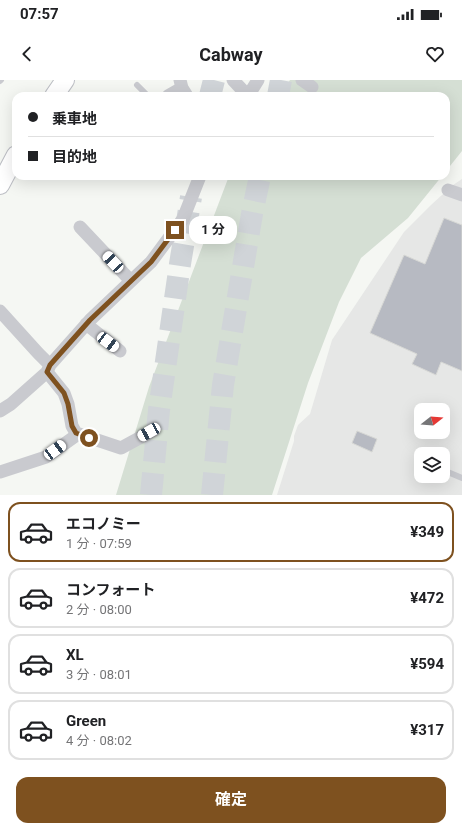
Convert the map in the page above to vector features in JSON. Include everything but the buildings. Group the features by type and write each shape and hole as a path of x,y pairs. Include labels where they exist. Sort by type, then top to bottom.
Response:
{"street":[{"path":"57,92 65,80"},
{"path":"233,80 244,92"},
{"path":"250,92 258,80"},
{"path":"0,185 12,162"},
{"path":"0,410 11,404 49,369 86,324 151,262 168,234 192,208 199,180"},
{"path":"448,190 462,194"},
{"path":"80,226 98,239 131,281"},
{"path":"0,311 38,354 64,393 68,404 72,426 76,433 121,448 154,430"},
{"path":"86,324 120,351"},
{"path":"0,472 46,457 74,437 76,433"}],"lane":[{"path":"137,85 144,92"},
{"path":"450,473 462,478"}],"shaded area":[{"path":"290,80 462,80 462,151 450,166 450,92 282,92"},
{"path":"462,179 462,495 277,495 298,425 310,414 332,340 404,232 431,205"},
{"path":"227,180 439,180 408,218 361,258 339,302 308,383 272,495 116,495 149,387"}],"tunnel":[{"path":"211,92 214,80"},
{"path":"279,92 281,80"},
{"path":"212,495 223,385 259,180"},
{"path":"151,495 159,410 191,197"}],"route":[{"path":"89,438 76,433 72,426 68,404 64,393 47,372 50,365 90,320 151,262 175,230"}]}
